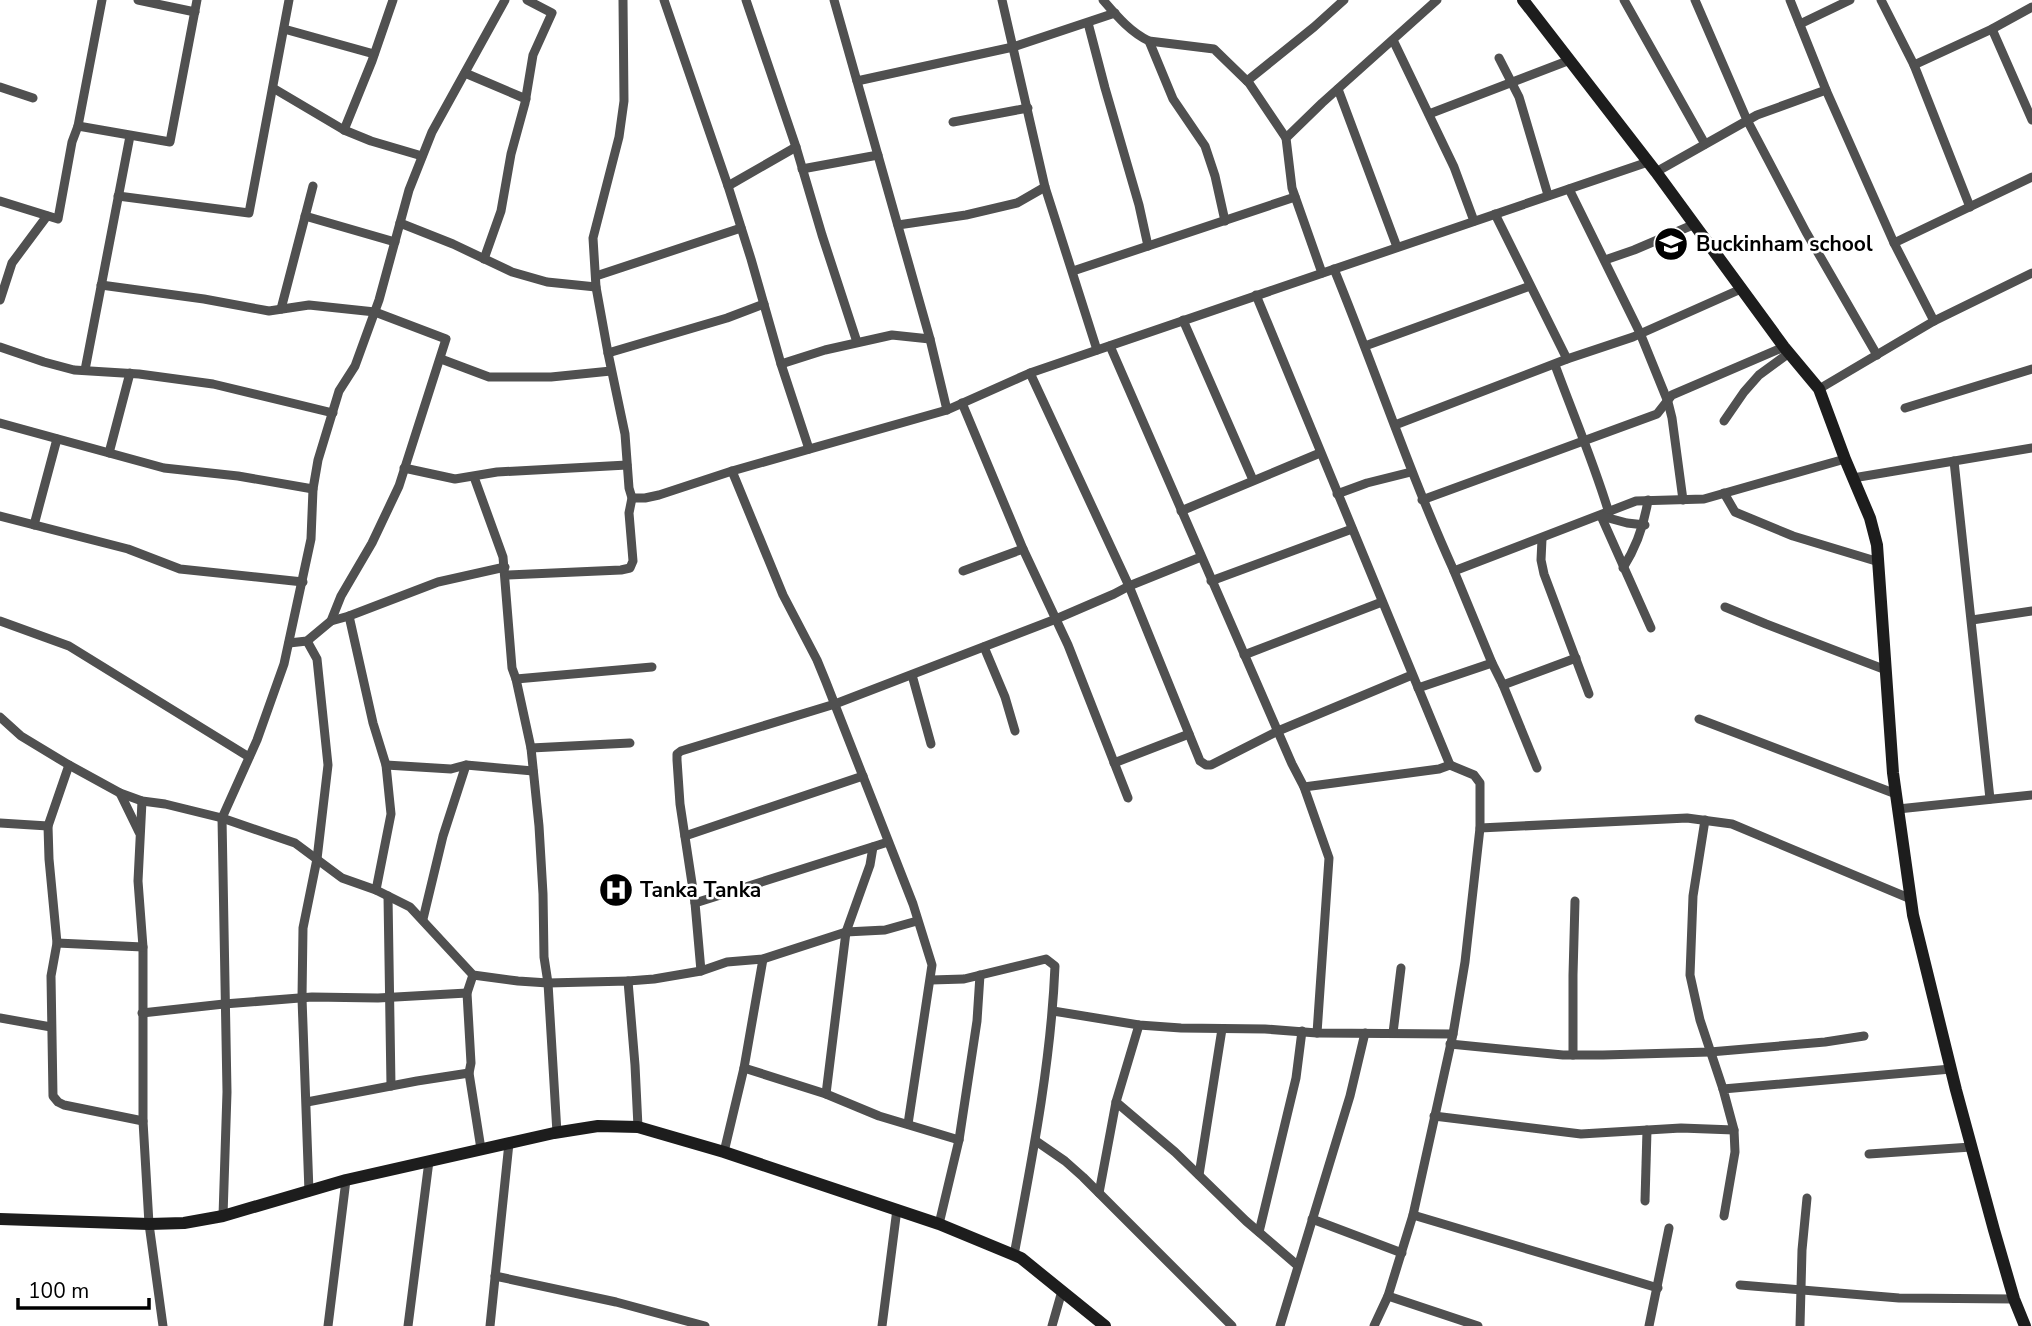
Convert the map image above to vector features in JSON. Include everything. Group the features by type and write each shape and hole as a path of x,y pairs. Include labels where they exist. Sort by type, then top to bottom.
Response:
{"street":[{"path":"0,201 58,219 102,0"},
{"path":"138,0 195,12"},
{"path":"78,126 170,142 197,0"},
{"path":"118,195 249,213 289,0"},
{"path":"344,130 393,0"},
{"path":"223,1216 227,1092 222,818 249,757 284,664 311,539 313,489 318,460 339,391 355,366 375,312 409,190 432,132 505,0"},
{"path":"484,259 501,211 533,55 552,13 527,0"},
{"path":"289,643 307,641 331,621 438,582 505,571 576,572 630,568 633,561 629,513 632,498 626,465 625,434 596,287 593,239 619,136 624,101 623,0"},
{"path":"664,0 728,186 780,364 809,449"},
{"path":"746,0 858,342"},
{"path":"835,0 930,339 947,410"},
{"path":"1002,0 1045,187 1097,350"},
{"path":"1103,0 1141,37 1149,41 1214,48 1247,81 1286,138 1292,188 1322,273"},
{"path":"1247,81 1344,0"},
{"path":"1286,138 1437,0"},
{"path":"1523,0 1695,223 1786,350 1819,389 1870,519 1879,562 1896,794 1913,915 1971,1147 2014,1299 2025,1326"},
{"path":"1624,0 1705,144"},
{"path":"1695,0 1747,120 1805,232 1877,355"},
{"path":"1790,0 1826,90 1894,243 1934,321"},
{"path":"1800,24 1850,0"},
{"path":"1881,0 1914,65 1970,207"},
{"path":"1914,65 2032,7"},
{"path":"857,81 1013,47 1115,13"},
{"path":"1088,23 1148,246"},
{"path":"284,29 374,54"},
{"path":"1992,29 2032,120"},
{"path":"1393,40 1454,167 1474,221"},
{"path":"1149,41 1173,99 1205,146 1225,221"},
{"path":"1499,58 1519,97 1548,195"},
{"path":"1429,114 1570,60"},
{"path":"465,74 526,99"},
{"path":"0,87 33,98"},
{"path":"273,88 344,130 422,156"},
{"path":"1338,89 1397,247"},
{"path":"632,498 659,495 732,471 947,410 1030,373 1110,345 1548,195 1652,167 1705,144 1757,115 1826,90"},
{"path":"953,122 1028,108"},
{"path":"85,370 130,136"},
{"path":"728,186 796,147"},
{"path":"802,169 878,155"},
{"path":"1894,243 2032,177"},
{"path":"281,309 313,186"},
{"path":"898,225 966,215 1017,203 1045,187"},
{"path":"1569,189 1640,334 1668,402 1683,500"},
{"path":"1073,271 1295,197"},
{"path":"1495,214 1567,359"},
{"path":"0,300 12,262 47,216"},
{"path":"305,216 395,242"},
{"path":"400,223 512,272 547,282 596,287"},
{"path":"1605,260 1695,223"},
{"path":"596,276 741,228"},
{"path":"1334,269 1422,500 1537,768"},
{"path":"1819,389 1934,321 2032,273"},
{"path":"101,285 270,311 309,305 375,312 446,339 399,486 372,543 341,596 331,621"},
{"path":"1365,346 1530,286"},
{"path":"1395,425 1640,334 1741,289"},
{"path":"1256,295 1450,765"},
{"path":"608,353 727,318 764,304"},
{"path":"1183,320 1253,481"},
{"path":"780,364 892,335 930,339"},
{"path":"1110,345 1304,787 1329,858 1317,1033"},
{"path":"0,346 74,370 131,373 214,384 333,413"},
{"path":"1422,500 1657,414 1672,395 1786,350"},
{"path":"1724,421 1744,392 1786,350"},
{"path":"441,359 489,377 551,377 611,371"},
{"path":"1555,365 1598,478 1605,515 1623,568 1651,628"},
{"path":"1905,408 2032,369"},
{"path":"109,453 131,373"},
{"path":"1030,373 1129,586 1200,761 1206,765 1278,731 1412,675"},
{"path":"962,403 1023,549 1056,619 1128,798"},
{"path":"0,423 164,468 238,476 313,489"},
{"path":"34,525 57,439"},
{"path":"1853,478 2032,447"},
{"path":"1181,511 1320,453"},
{"path":"1454,571 1636,501 1704,499 1845,459"},
{"path":"1954,461 1990,799"},
{"path":"404,468 454,479 497,472 626,465"},
{"path":"732,471 783,595 817,660 835,704 913,904 932,965 908,1124"},
{"path":"1337,494 1411,472"},
{"path":"474,477 503,557 512,668 531,748 543,894 544,957 548,983 556,1133"},
{"path":"1724,493 1735,512 1793,536 1879,562"},
{"path":"1623,568 1645,525 1648,500"},
{"path":"1605,515 1627,523 1645,525"},
{"path":"0,516 128,549 180,569 303,582"},
{"path":"1212,581 1352,529"},
{"path":"1542,538 1541,560 1544,574 1590,694"},
{"path":"963,571 1023,549"},
{"path":"701,971 695,902 680,804 677,754 835,704 1056,619 1201,557"},
{"path":"1244,655 1382,602"},
{"path":"1726,607 1886,670"},
{"path":"1972,620 2032,611"},
{"path":"349,616 373,723 386,765 391,814 376,890"},
{"path":"0,621 69,646 249,757"},
{"path":"307,641 317,659 328,765 317,859 303,928 302,998 309,1192"},
{"path":"984,647 1005,697 1015,731"},
{"path":"1503,685 1576,658"},
{"path":"1418,688 1492,663"},
{"path":"516,679 653,667"},
{"path":"912,675 931,744"},
{"path":"0,718 21,736 120,793 142,801 222,818 295,843 341,878 376,890 410,907 473,975 548,983 654,979 701,971 727,962 763,959 846,932 885,930 917,921"},
{"path":"1699,719 1896,794"},
{"path":"1114,763 1189,734"},
{"path":"531,748 631,743"},
{"path":"69,765 48,826 57,943 51,976 53,1096 64,1105 143,1121"},
{"path":"386,765 451,769 466,765 533,771"},
{"path":"423,919 443,836 466,765"},
{"path":"1304,787 1439,769 1450,765 1474,775 1480,783 1480,828 1465,962 1453,1034 1413,1215 1388,1296 1374,1326"},
{"path":"685,836 863,776"},
{"path":"120,793 140,835"},
{"path":"1898,809 2032,795"},
{"path":"142,801 138,881 143,947 143,1121 149,1224 163,1326"},
{"path":"1480,828 1687,818 1732,824 1911,899"},
{"path":"1705,820 1693,897 1690,975 1700,1020 1734,1130 1735,1152 1724,1216"},
{"path":"0,823 48,826"},
{"path":"695,902 888,842"},
{"path":"827,1094 846,932 870,865 873,848"},
{"path":"388,897 391,1086"},
{"path":"1573,1055 1575,901"},
{"path":"57,943 143,947"},
{"path":"724,1152 744,1068 763,959"},
{"path":"931,981 964,979 1046,960 1055,966 1053,1011 1036,1141 1014,1255"},
{"path":"1394,1033 1401,968"},
{"path":"473,975 467,993 471,1063 469,1073 481,1149"},
{"path":"939,1224 960,1140 980,975"},
{"path":"628,981 638,1127"},
{"path":"142,1013 302,998 467,993"},
{"path":"1053,1011 1139,1025 1317,1033 1453,1034"},
{"path":"0,1018 51,1027"},
{"path":"1099,1193 1116,1102 1139,1025"},
{"path":"1199,1175 1222,1029"},
{"path":"1259,1232 1296,1078 1302,1031"},
{"path":"1280,1326 1350,1097 1365,1033"},
{"path":"1450,1044 1573,1055 1710,1052 1825,1042 1864,1035"},
{"path":"744,1068 827,1094 879,1116 960,1140"},
{"path":"1723,1089 1951,1069"},
{"path":"307,1102 469,1073"},
{"path":"1116,1102 1175,1152 1297,1265"},
{"path":"1434,1116 1581,1134 1681,1128 1734,1130"},
{"path":"0,1219 184,1223 223,1216 346,1180 556,1133 598,1126 638,1127 724,1152 897,1209 1014,1255 1105,1326"},
{"path":"1645,1201 1647,1130"},
{"path":"1036,1141 1065,1161 1099,1193 1232,1326"},
{"path":"490,1326 509,1143"},
{"path":"1869,1154 1971,1147"},
{"path":"408,1326 429,1161"},
{"path":"328,1326 346,1180"},
{"path":"1800,1326 1802,1250 1807,1198"},
{"path":"888,1326 882,1326 897,1209"},
{"path":"1413,1215 1658,1288"},
{"path":"1312,1219 1402,1253"},
{"path":"1649,1326 1669,1228"},
{"path":"495,1276 616,1302 705,1326"},
{"path":"1740,1286 1899,1298 2014,1299"},
{"path":"1052,1326 1062,1291"},
{"path":"1388,1296 1478,1326"}],"place":[{"name":"Buckinham school","path":"1671,244"},
{"name":"Tanka Tanka","path":"616,890"}]}
